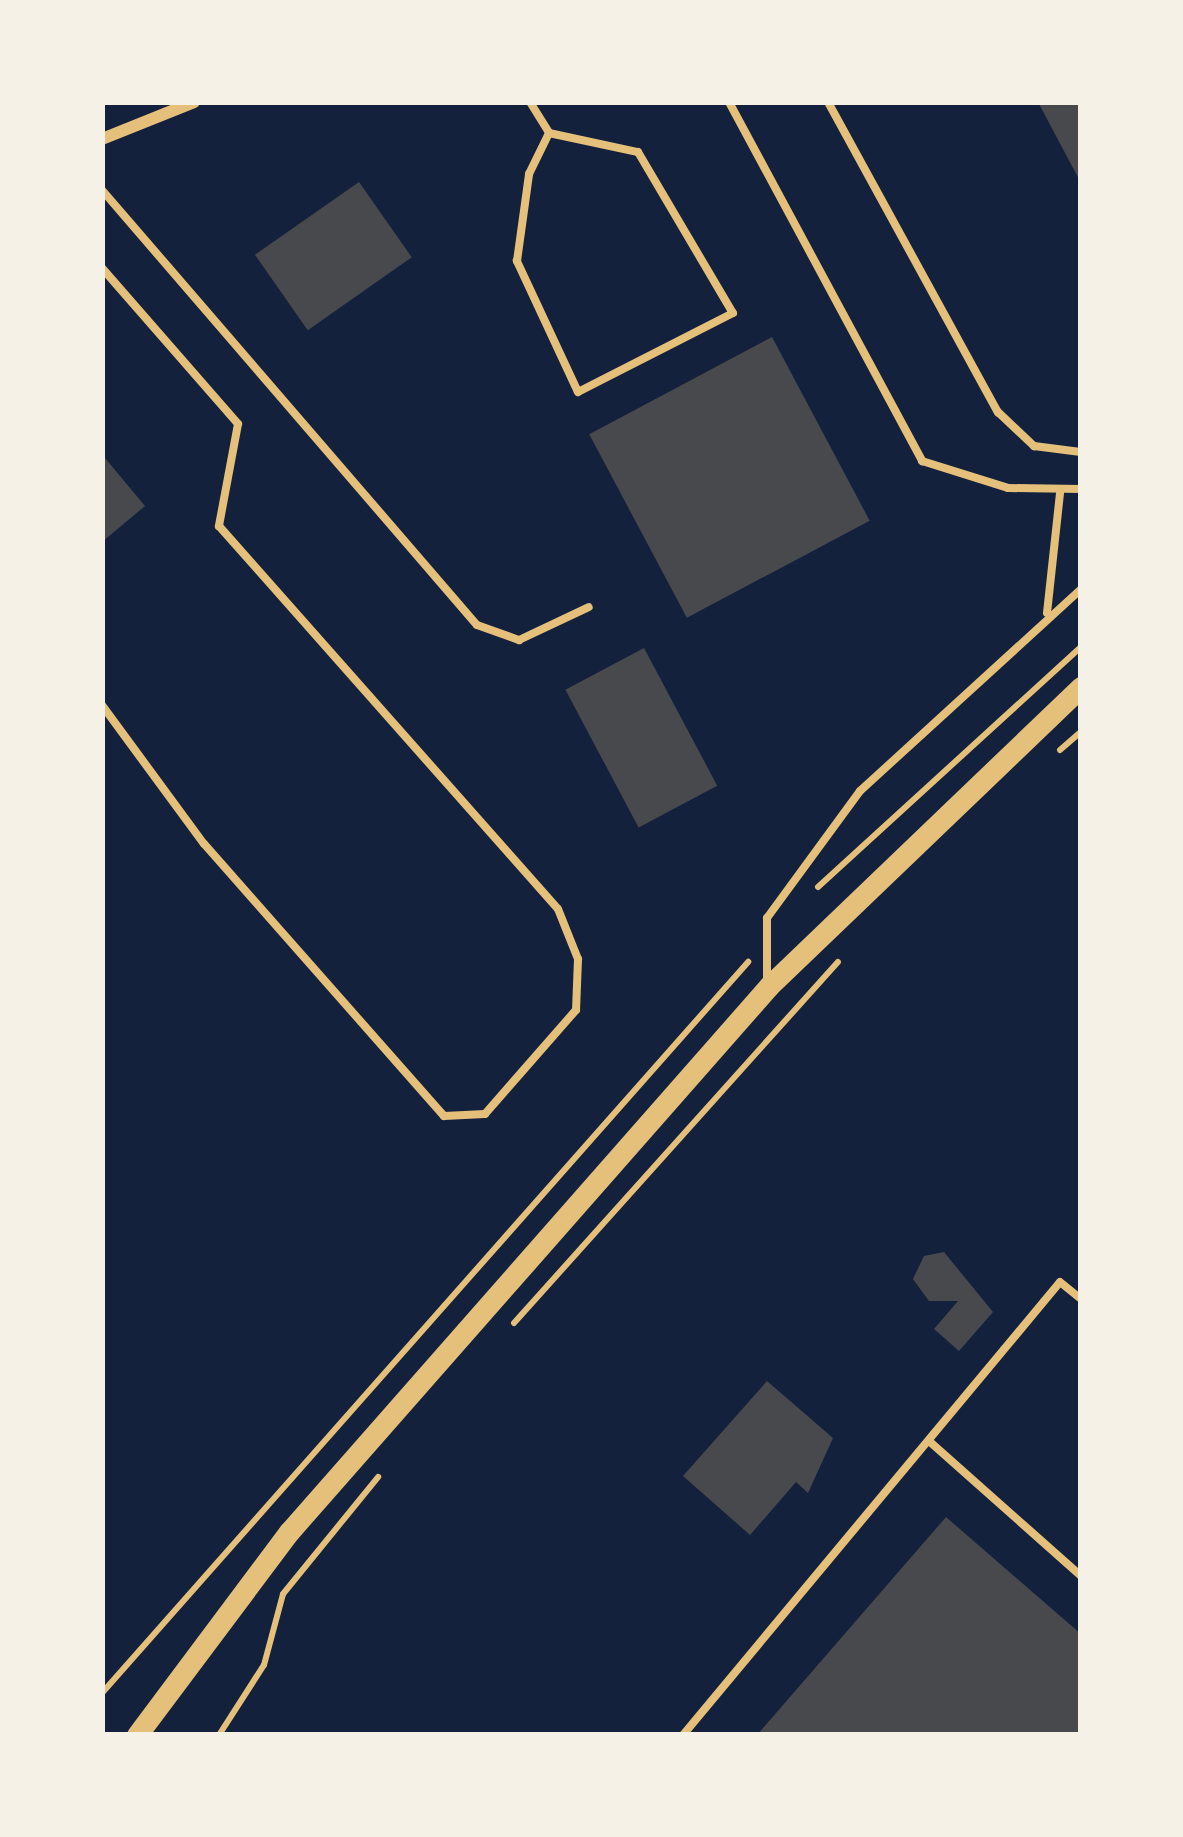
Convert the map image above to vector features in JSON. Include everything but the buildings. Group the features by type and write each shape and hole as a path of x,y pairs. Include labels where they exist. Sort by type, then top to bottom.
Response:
{"main road":[{"path":"137,1735 289,1532 769,986 1081,688"}],"street":[{"path":"102,139 194,102"}],"lane":[{"path":"530,102 549,134 638,152 733,313 578,392 517,260 529,175 549,134"},
{"path":"729,102 922,461 1060,493 1081,489"},
{"path":"828,102 998,412 1034,446 1081,452"},
{"path":"102,190 477,625 519,640 589,607"},
{"path":"102,268 238,424 219,526 558,909 578,959 576,1010 485,1114 444,1116 204,844 102,705"},
{"path":"1047,614 1060,493"},
{"path":"769,986 763,934 805,860 907,741 1081,589"},
{"path":"682,1735 1060,1282 1081,1300"},
{"path":"928,1442 1081,1576"}],"path":[{"path":"1046,762 1081,732"},
{"path":"500,1338 854,945"},
{"path":"219,1735 265,1665 283,1594 383,1472"}]}
